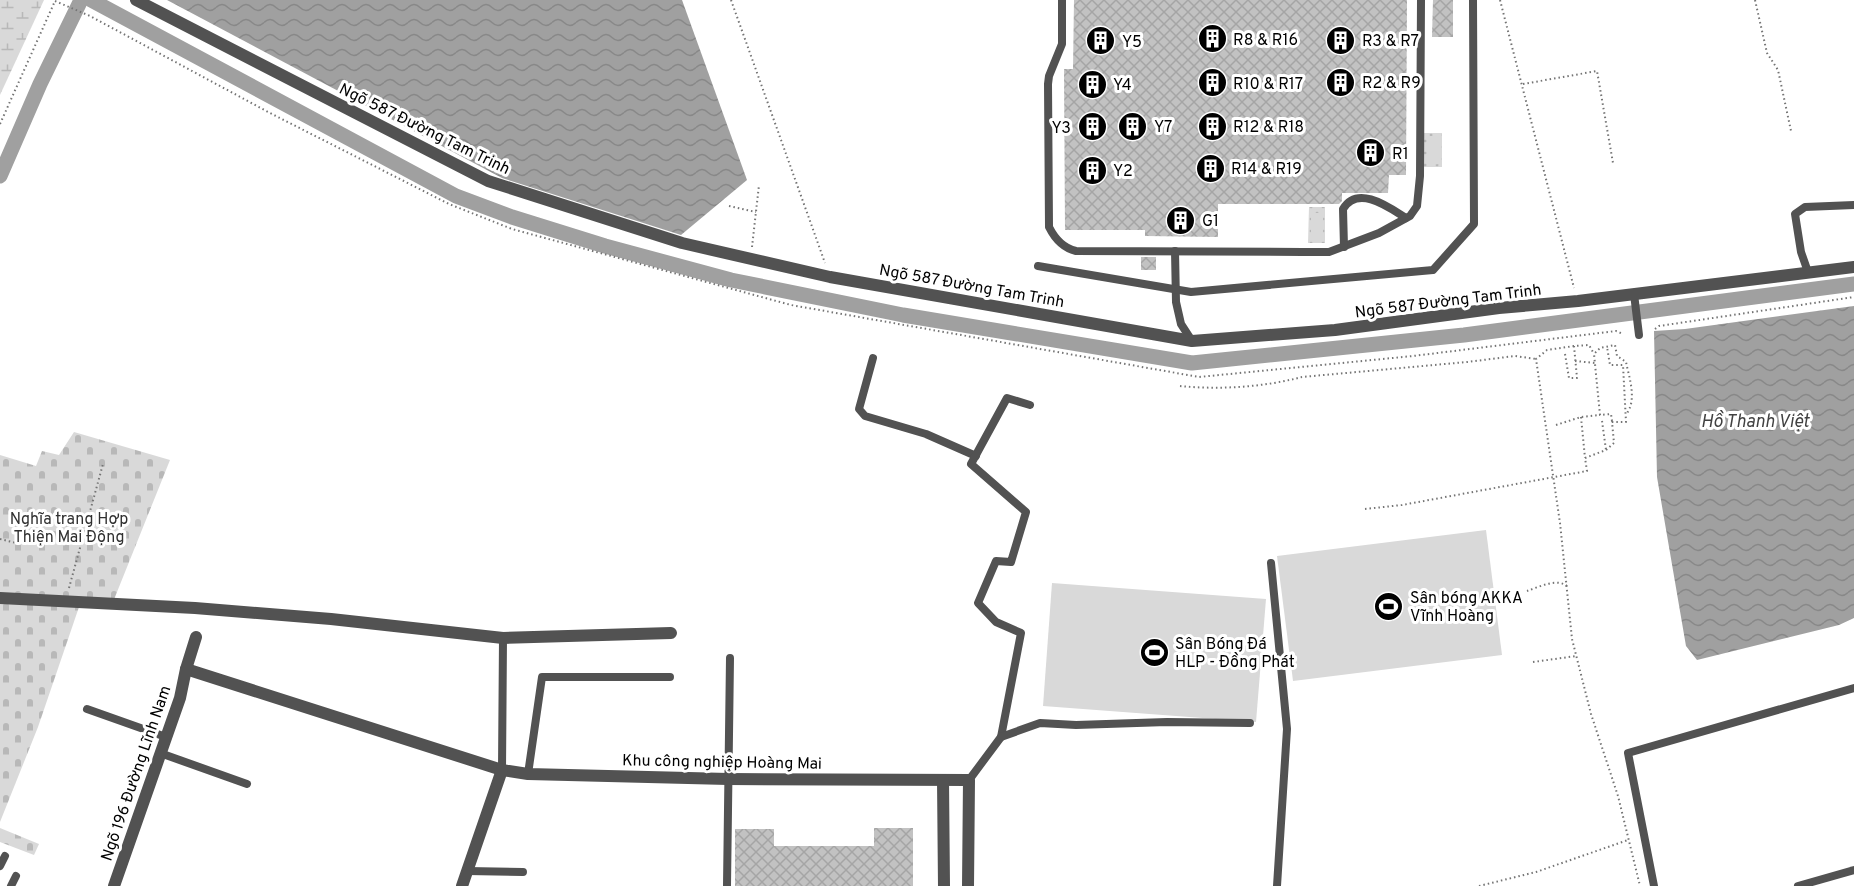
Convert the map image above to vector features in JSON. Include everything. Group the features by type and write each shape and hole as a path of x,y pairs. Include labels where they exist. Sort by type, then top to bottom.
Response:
{"street":[{"name":"Ngõ 587 Đường Tam Trinh","path":"136,0 488,181 682,243 830,277 1192,340 1335,330 1499,308 1634,296 1854,267"},
{"path":"0,598 195,608 331,619 503,638 671,633"},
{"name":"Ngõ 196 Đường Lĩnh Nam","path":"114,886 180,698 196,637"},
{"name":"Khu công nghiệp Hoàng Mai","path":"186,669 502,770 528,774 728,779 969,780"},
{"path":"462,886 502,770"},
{"path":"943,780 944,886"},
{"path":"968,886 969,780"}],"lane":[{"path":"1062,0 1062,44 1048,84 1049,227 1059,243 1067,249 1076,251 1320,252 1344,247 1379,234 1414,211 1419,193 1421,0"},
{"path":"1038,266 1191,292 1433,270 1474,224 1473,0"},
{"path":"1344,247 1343,209 1352,201 1370,198 1377,200 1406,218"},
{"path":"1808,272 1795,214 1805,207 1854,205"},
{"path":"1175,251 1175,290 1181,324 1192,340"},
{"path":"1634,296 1639,335"},
{"path":"873,358 860,398 859,409 866,416 926,434 976,456"},
{"path":"969,780 1001,737 1021,633 996,622 978,603 996,561 1011,562 1026,512 971,464 1007,398 1030,405"},
{"path":"1271,563 1287,729 1277,886"},
{"path":"502,770 503,638"},
{"path":"728,886 730,658"},
{"path":"528,774 542,677 670,677"},
{"path":"1654,886 1628,753 1854,688"},
{"path":"87,709 166,736"},
{"path":"1001,737 1040,723 1076,725 1167,722 1250,723"},
{"path":"160,753 247,784"},
{"path":"0,866 5,856"},
{"path":"1798,886 1854,870"},
{"path":"467,871 523,872"},
{"path":"11,886 16,876"}],"path":[{"path":"730,0 830,277"},
{"path":"1500,0 1578,301"},
{"path":"1755,0 1767,53 1778,70 1791,131"},
{"path":"0,124 55,1 90,15"},
{"path":"1523,84 1597,70 1613,163"},
{"path":"751,259 759,185"},
{"path":"729,206 756,212"},
{"path":"1655,329 1659,326 1854,297"},
{"path":"1180,386 1232,387 1284,382 1302,377 1515,356 1536,359 1547,350 1589,345 1594,354 1600,415"},
{"path":"1594,354 1600,348 1615,345 1617,356 1626,362 1631,383 1631,406 1627,413"},
{"path":"1565,354 1569,378 1577,378 1574,346"},
{"path":"1606,450 1602,422 1626,422 1627,413 1623,365 1610,365 1607,347"},
{"path":"1536,359 1554,478 1568,587 1572,639 1591,714 1618,796 1640,886"},
{"path":"1575,361 1595,363"},
{"path":"1556,425 1581,417 1611,414 1614,443 1606,450 1585,458"},
{"path":"1365,509 1402,505 1587,471 1581,417"},
{"path":"66,602 103,464"},
{"path":"0,539 16,543"},
{"path":"1527,591 1558,582 1568,587"},
{"path":"1533,662 1576,656"},
{"path":"1479,886 1536,872 1628,840"}],"green space":[{"path":"0,0 44,0 0,95"},
{"path":"1424,133 1442,133 1442,167 1424,167"},
{"path":"1427,136 1440,136 1440,164 1427,165"},
{"path":"1309,207 1325,207 1325,243 1308,243"},
{"path":"1311,213 1323,213 1323,239 1311,239"},
{"name":"Nghĩa trang Hợp Thiện Mai Động","path":"74,432 170,460 113,602 0,594 0,455 36,466 42,451 59,455"},
{"name":"Sân bóng AKKA Vĩnh Hoàng","path":"1486,530 1502,655 1293,681 1277,556"},
{"name":"Sân Bóng Đá HLP - Đồng Phát","path":"1052,583 1266,599 1256,722 1043,706"},
{"path":"0,602 79,607 38,727 0,822"},
{"path":"0,828 39,844 34,855 0,842"}],"water":[{"path":"167,0 682,0 747,180 681,235 502,178"},
{"name":"Hồ Thanh Việt","path":"1854,306 1854,618 1839,625 1697,660 1686,646 1657,477 1654,331 1685,329"}],"building":[{"path":"1074,0 1407,0 1406,175 1389,175 1388,193 1342,193 1342,201 1339,204 1218,204 1218,237 1145,236 1145,230 1065,230 1064,69 1073,69"},
{"path":"1433,0 1453,0 1453,37 1432,37"},
{"path":"1141,257 1156,257 1156,270 1141,270"},
{"path":"874,828 913,828 913,886 735,886 735,829 774,829 774,846 874,846"}],"waterway":[{"path":"0,176 40,84 81,0"},
{"path":"91,0 456,196 512,217 605,246 731,280 903,315 1192,363 1464,335 1854,284"}],"place":[{"name":"R8 & R16","path":"1212,39"},
{"name":"R3 & R7","path":"1341,40"},
{"name":"Y5","path":"1101,41"},
{"name":"R2 & R9","path":"1341,82"},
{"name":"R10 & R17","path":"1212,83"},
{"name":"Y4","path":"1092,84"},
{"name":"Y7","path":"1133,126"},
{"name":"R12 & R18","path":"1212,126"},
{"name":"Y3","path":"1092,127"},
{"name":"R1","path":"1371,153"},
{"name":"R14 & R19","path":"1210,168"},
{"name":"Y2","path":"1092,170"},
{"name":"G1","path":"1181,220"},
{"name":"Sân bóng AKKA Vĩnh Hoàng","path":"1389,606"},
{"name":"Sân Bóng Đá HLP - Đồng Phát","path":"1154,652"}]}
